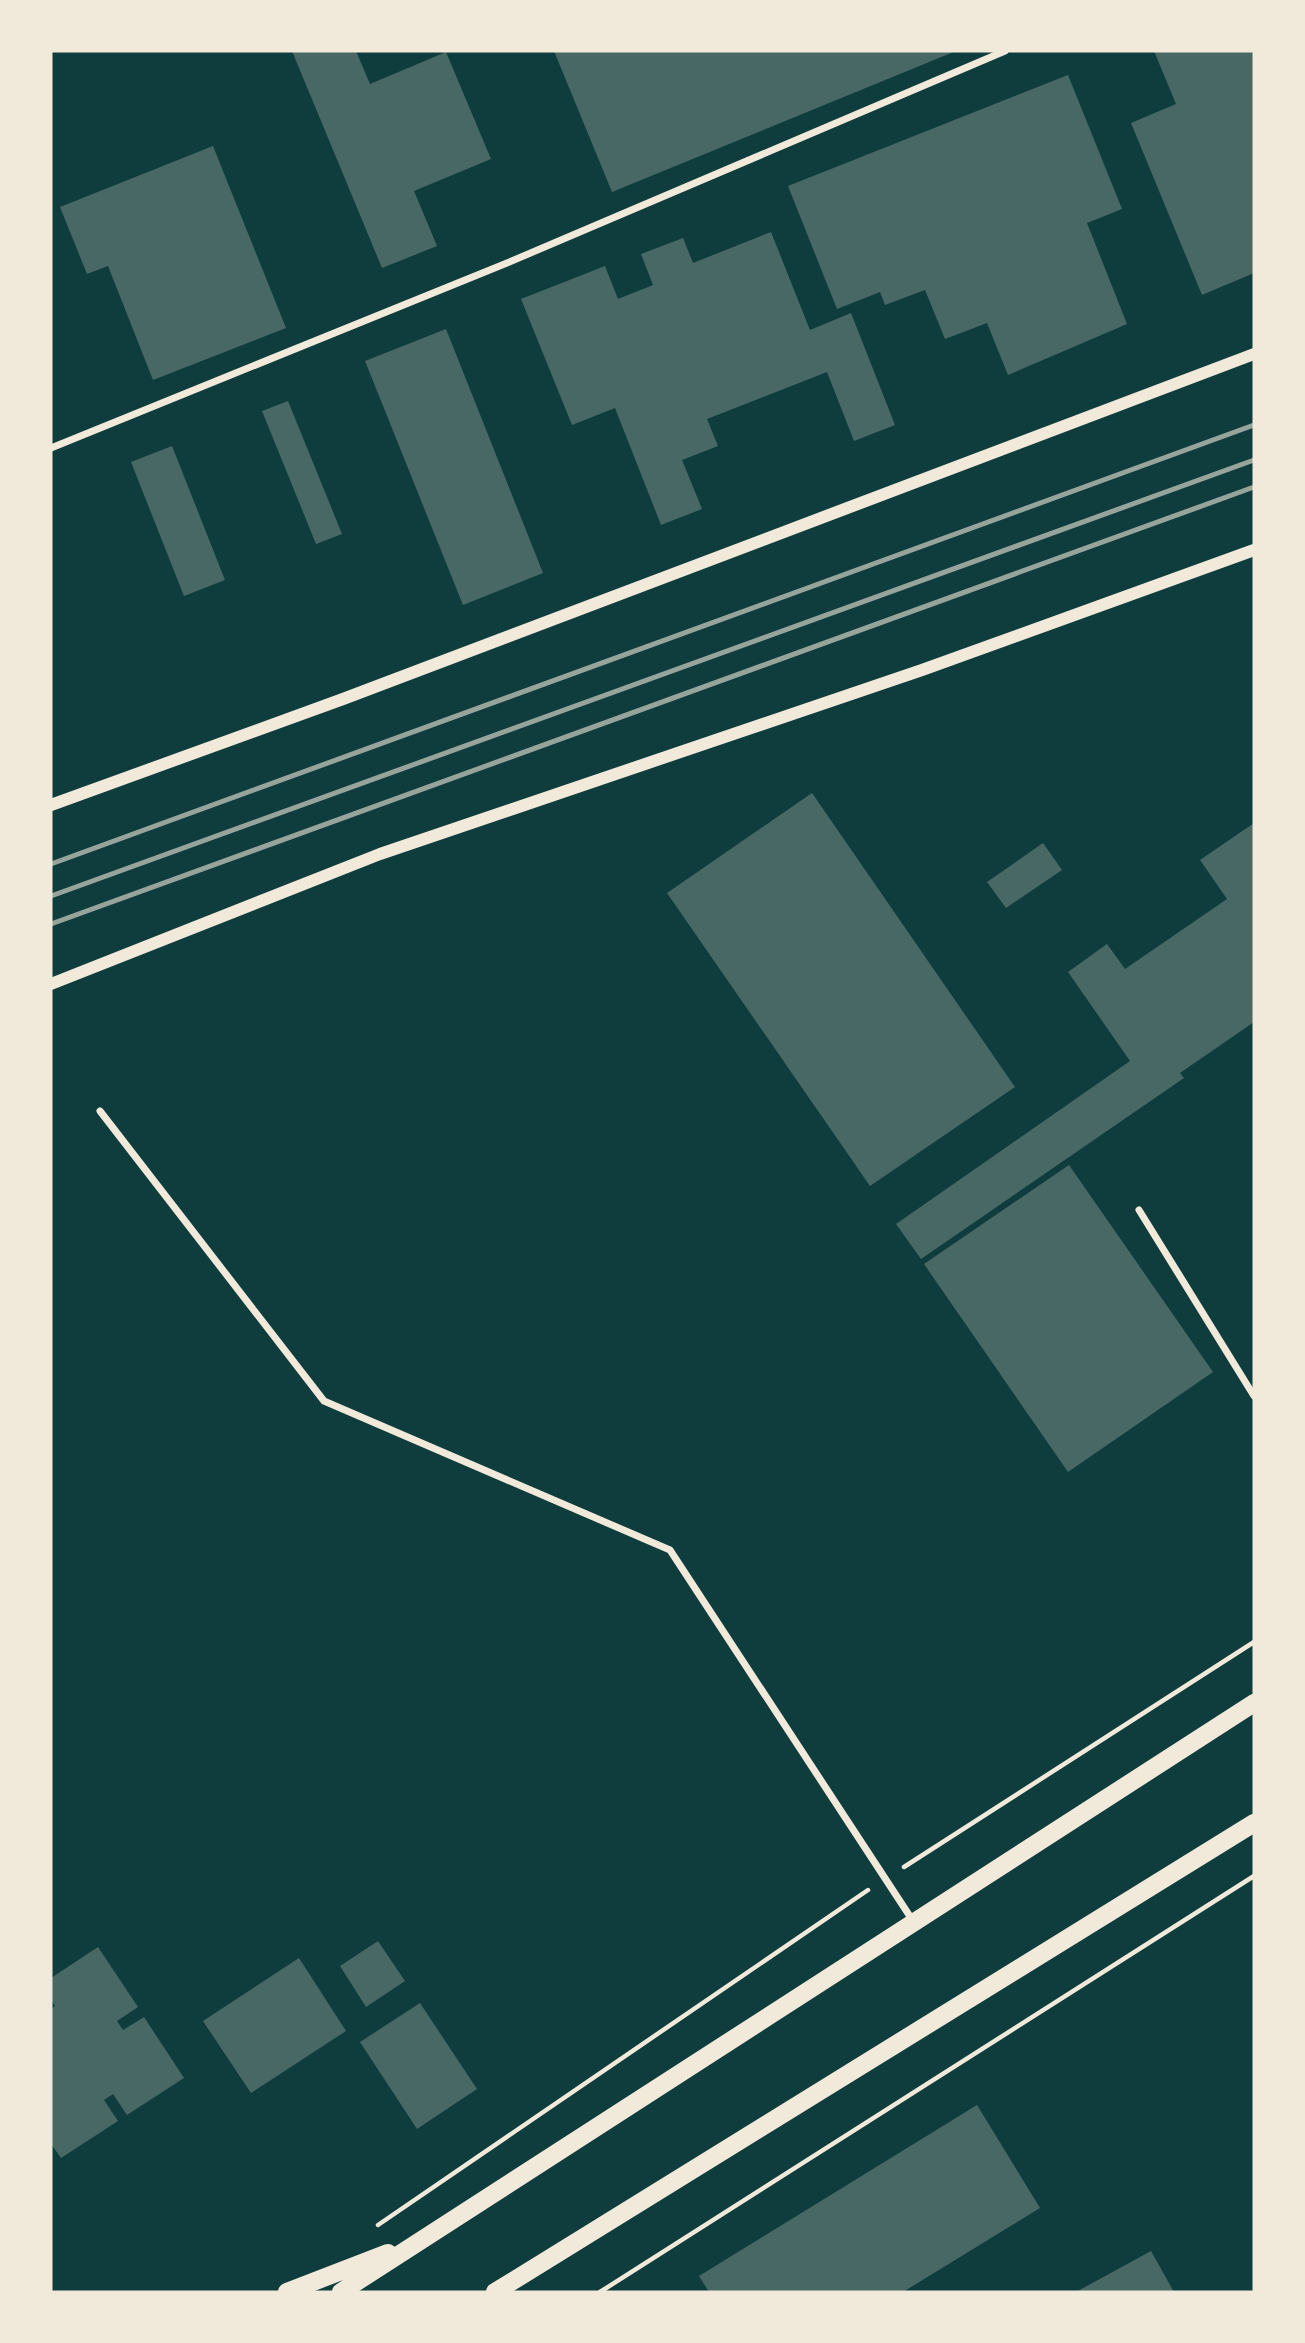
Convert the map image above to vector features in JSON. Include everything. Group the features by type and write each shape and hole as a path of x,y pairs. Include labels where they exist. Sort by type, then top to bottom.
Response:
{"main road":[{"path":"341,2292 1254,1703"},
{"path":"495,2292 1254,1823"},
{"path":"287,2292 424,2239"}],"street":[{"path":"51,448 507,263 1005,51"},
{"path":"51,804 343,699 1254,354"},
{"path":"51,984 380,855 922,670 1254,550"},
{"path":"100,1111 324,1401 670,1550 915,1924"},
{"path":"1139,1210 1254,1395"}],"path":[{"path":"368,2231 886,1879 1254,1642"},
{"path":"600,2292 1254,1876"}],"building":[{"path":"292,51 356,51 370,84 446,52 491,159 414,191 437,246 382,268"},
{"path":"554,51 956,51 612,192"},
{"path":"1154,51 1254,51 1254,273 1202,295 1131,123 1176,104"},
{"path":"1068,75 1122,209 1087,223 1127,324 1008,375 987,323 945,339 925,290 885,305 880,292 837,309 788,186"},
{"path":"213,146 286,328 153,380 108,266 87,274 60,207"},
{"path":"771,232 810,330 851,313 895,425 854,441 827,372 707,419 718,446 682,460 702,509 661,525 615,408 572,425 521,299 605,266 618,299 653,285 641,254 683,238 693,263"},
{"path":"446,329 543,573 463,605 365,361"},
{"path":"288,401 342,534 316,544 262,411"},
{"path":"172,446 225,580 184,596 131,462"},
{"path":"812,793 1015,1087 870,1186 667,893"},
{"path":"1254,823 1254,1022 1180,1073 1184,1078 921,1259 896,1224 1130,1061 1068,972 1107,944 1125,969 1227,899 1200,860"},
{"path":"1043,843 1062,870 1006,908 987,882"},
{"path":"1069,1165 1213,1372 1068,1472 924,1264"},
{"path":"378,1941 405,1981 366,2007 340,1966"},
{"path":"98,1947 138,2007 117,2021 123,2030 144,2017 184,2078 127,2115 113,2094 104,2100 118,2121 61,2158 51,2144 51,2009 55,2006 51,2000 51,1978"},
{"path":"299,1958 346,2031 251,2093 203,2021"},
{"path":"420,2003 477,2089 417,2129 360,2042"},
{"path":"977,2105 1040,2208 903,2292 709,2292 699,2276"},
{"path":"1151,2251 1174,2292 1076,2292"}],"railway":[{"path":"51,864 1254,425"},
{"path":"51,896 1254,460"},
{"path":"51,924 1254,487"}]}
